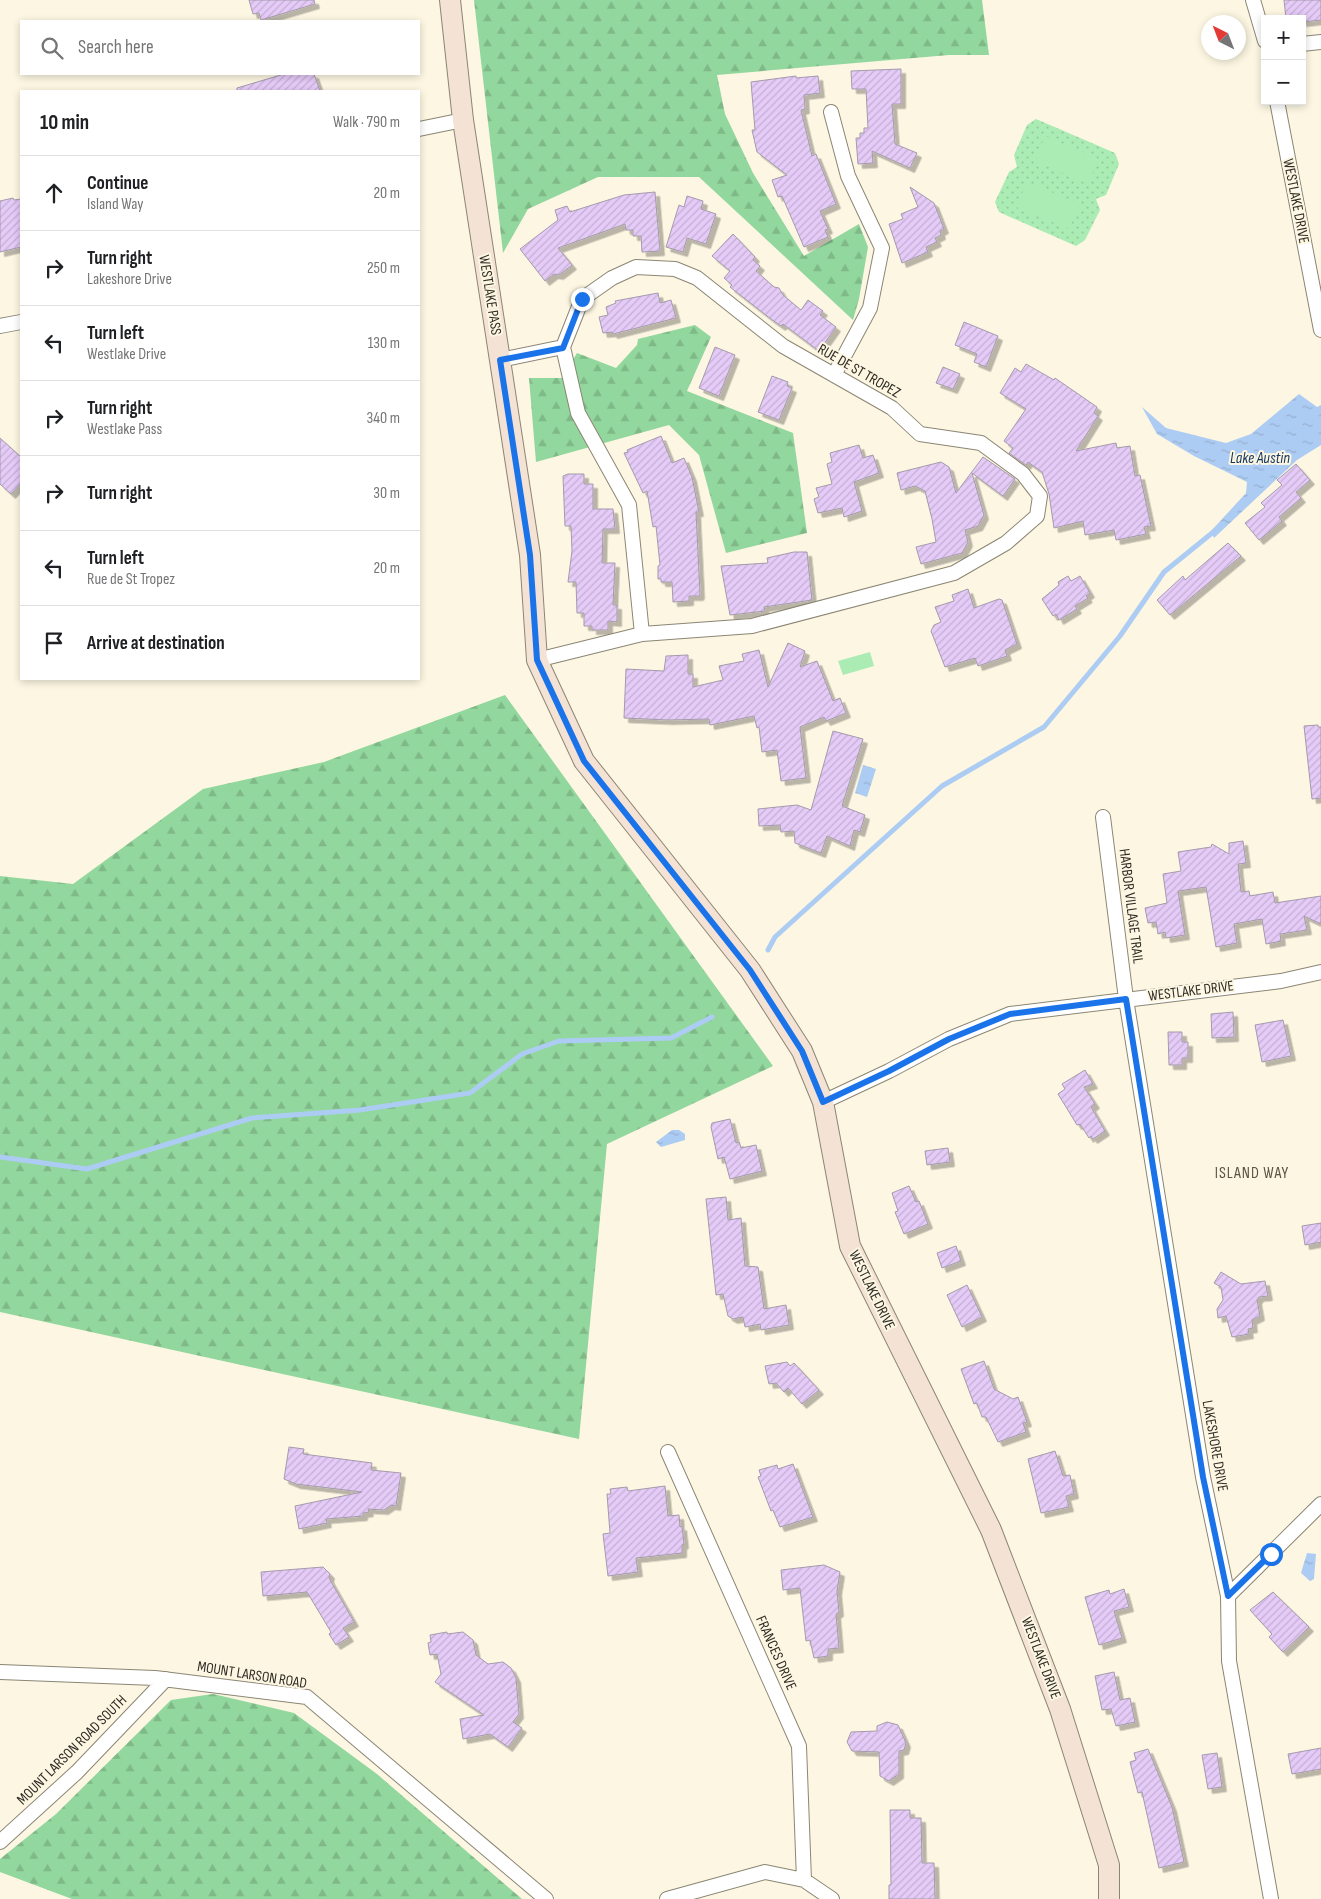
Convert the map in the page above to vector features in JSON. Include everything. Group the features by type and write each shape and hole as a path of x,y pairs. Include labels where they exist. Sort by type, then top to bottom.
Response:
{"street":[{"name":"WESTLAKE PASS","path":"450,0 463,120 530,555 537,660 584,761 750,970 802,1051 823,1102"},
{"path":"1254,0 1261,26"},
{"path":"1306,44 1321,42"},
{"name":"WESTLAKE DRIVE","path":"1277,105 1316,283 1321,330"},
{"path":"831,112 848,176 882,248 870,308 834,375"},
{"path":"420,129 463,120"},
{"name":"RUE DE ST TROPEZ","path":"537,660 642,634 752,626 954,573 1006,543 1037,516 1040,496 1023,474 981,443 920,434 892,408 783,346 697,278 675,269 636,267 612,278 582,299 563,348"},
{"path":"0,326 20,322"},
{"path":"500,360 563,348 578,413 629,505 642,634"},
{"name":"HARBOR VILLAGE TRAIL","path":"1103,816 1126,999"},
{"name":"WESTLAKE DRIVE","path":"1110,1899 1109,1865 1060,1709 991,1530 850,1246 823,1102 889,1071 949,1039 1010,1014 1281,981 1321,972"},
{"name":"LAKESHORE DRIVE","path":"1126,999 1203,1477 1228,1596 1229,1661 1271,1899"},
{"name":"FRANCES DRIVE","path":"668,1452 799,1746 804,1880"},
{"path":"1228,1596 1321,1504"},
{"name":"MOUNT LARSON ROAD","path":"0,1672 166,1679 307,1697 546,1899"},
{"name":"MOUNT LARSON ROAD SOUTH","path":"0,1842 77,1772 166,1679"},
{"path":"667,1899 765,1872 804,1880 832,1899"}],"green space":[{"path":"474,0 982,0 989,55 949,55 717,75 725,114 753,173 804,256 859,224 868,247 859,299 853,320 699,177 598,177 528,209 503,253"},
{"path":"1036,119 1115,153 1119,164 1106,195 1096,199 1100,210 1085,240 1076,246 999,212 995,202 1009,172 1017,167 1014,155 1027,125"},
{"path":"1045,136 1099,159 1088,184 1035,161"},
{"path":"1027,182 1080,204 1069,229 1016,207"},
{"path":"695,325 711,337 687,391 793,433 807,533 726,553 699,455 669,425 536,462 529,378 562,378 577,353 616,368 637,345 638,339"},
{"path":"870,652 874,666 843,675 838,661"},
{"path":"505,695 773,1066 607,1144 579,1439 0,1312 0,876 73,884 203,789 324,762"},
{"path":"213,1694 294,1713 377,1774 522,1899 72,1899 0,1872 0,1859 56,1814 171,1700"}],"water":[{"name":"Lake Austin","path":"1299,394 1317,407 1321,405 1321,445 1297,460 1214,538 1211,531 1246,493 1247,482 1194,456 1157,434 1142,407 1166,428 1226,443 1251,434"},
{"path":"863,765 876,769 867,797 855,793"},
{"path":"672,1130 679,1130 685,1134 685,1140 661,1147 656,1142"},
{"path":"1307,1553 1316,1554 1314,1579 1310,1581 1301,1573"}],"building":[{"path":"249,0 314,0 315,4 261,20 259,13 253,14"},
{"path":"1284,0 1321,0 1321,20 1306,22 1306,15 1286,15"},
{"path":"901,69 901,104 892,104 895,144 917,153 910,168 872,151 873,163 858,164 856,138 860,138 860,133 864,133 864,128 868,128 866,89 852,89 851,71"},
{"path":"281,75 314,75 320,90 237,90 237,88"},
{"path":"796,76 796,78 818,76 820,93 804,95 805,109 801,110 812,156 816,154 836,204 820,211 828,229 825,230 828,237 804,247 782,196 778,197 772,180 787,175 757,152 752,130 755,130 751,82"},
{"path":"910,187 934,203 944,229 940,231 941,235 935,238 937,242 926,247 928,252 902,263 889,224 903,219 901,214 918,207"},
{"path":"655,192 660,251 642,252 641,236 633,236 633,230 626,230 625,224 558,248 572,265 559,275 554,274 545,281 520,249 558,220 555,210 567,206 570,212 624,195"},
{"path":"687,196 703,201 701,209 716,214 706,244 687,238 683,252 666,247 679,205 684,207"},
{"path":"13,198 14,200 20,199 20,247 0,252 0,201"},
{"path":"733,234 755,257 753,260 760,266 756,271 774,287 779,288 783,295 801,310 808,300 823,311 820,315 836,327 819,351 783,324 781,326 771,319 730,287 732,285 724,278 730,271 712,256"},
{"path":"658,293 660,303 671,300 676,318 613,334 612,332 603,333 599,317 608,315 606,307 616,303 615,301"},
{"path":"964,322 998,336 986,367 974,362 977,354 955,345"},
{"path":"715,347 735,355 719,396 699,388"},
{"path":"1026,364 1054,380 1055,378 1097,407 1094,413 1098,416 1076,451 1116,443 1117,448 1130,446 1135,476 1140,475 1151,526 1144,527 1146,534 1116,540 1114,530 1085,535 1083,521 1054,528 1049,494 1042,472 1028,462 1026,465 1009,453 1013,448 1004,441 1026,409 1000,393 1015,368 1021,372"},
{"path":"943,367 960,374 953,389 936,383"},
{"path":"772,376 788,382 787,386 792,388 779,420 758,412"},
{"path":"661,436 672,463 684,458 692,477 699,512 696,512 700,594 699,596 689,596 689,601 673,602 672,582 661,582 661,579 658,579 658,566 660,565 656,526 653,527 647,491 643,493 624,453"},
{"path":"0,438 20,456 20,484 11,494 0,484"},
{"path":"859,445 863,458 873,455 879,473 854,482 862,511 844,517 842,508 818,513 814,499 819,497 816,488 832,484 827,464 832,462 830,453"},
{"path":"983,457 1015,479 1003,496 972,473 984,515 978,526 965,530 968,542 962,553 921,564 916,547 936,542 925,491 915,486 901,490 897,473 941,462 949,467 956,493"},
{"path":"1296,464 1310,480 1296,492 1301,498 1279,517 1282,521 1259,540 1245,523 1265,507 1261,503 1282,485 1277,480"},
{"path":"568,474 584,474 584,484 593,484 593,509 613,509 615,529 603,529 602,563 615,563 613,605 617,605 617,622 608,621 608,630 592,630 592,626 584,626 584,613 577,613 576,582 568,582 572,551 571,526 565,526 563,476"},
{"path":"1228,543 1241,556 1170,615 1157,600 1183,576 1185,580"},
{"path":"794,552 807,552 812,600 764,607 765,611 730,615 721,566 768,563 767,558"},
{"path":"1068,576 1071,581 1080,576 1090,593 1086,596 1088,598 1075,606 1077,609 1059,620 1056,614 1053,616 1042,599 1059,585 1058,582"},
{"path":"968,589 974,608 999,599 1002,600 1017,644 1005,650 1007,656 978,666 975,658 945,667 931,631 934,625 941,622 935,607 954,601 952,595"},
{"path":"788,643 805,651 800,667 817,661 833,701 840,698 846,713 826,721 824,717 800,727 806,778 781,781 777,750 762,752 759,727 757,728 754,716 710,725 709,719 624,718 626,669 664,671 666,656 688,655 688,674 693,674 693,687 723,680 719,666 744,661 742,654 759,650 768,687"},
{"path":"1318,725 1318,727 1321,727 1321,798 1312,799 1304,726"},
{"path":"833,731 863,739 842,806 865,815 860,832 854,830 850,846 827,836 821,853 795,843 794,831 781,832 780,825 759,826 758,809 797,805 811,810"},
{"path":"1243,841 1246,863 1238,864 1241,892 1249,891 1250,896 1273,892 1275,903 1321,896 1321,924 1304,916 1307,930 1280,934 1281,941 1266,944 1262,919 1234,924 1237,943 1216,947 1206,887 1178,891 1185,935 1166,938 1165,932 1158,934 1156,922 1148,923 1145,908 1167,903 1163,874 1181,871 1178,852 1211,847 1212,844 1229,854 1229,843"},
{"path":"1233,1012 1234,1037 1212,1038 1211,1014"},
{"path":"1283,1020 1291,1056 1262,1062 1255,1025"},
{"path":"1168,1032 1182,1032 1182,1042 1188,1042 1188,1058 1182,1058 1182,1065 1169,1065"},
{"path":"1085,1070 1093,1084 1084,1087 1095,1104 1091,1107 1105,1131 1093,1139 1091,1136 1089,1138 1080,1124 1077,1125 1058,1094 1065,1089 1062,1084"},
{"path":"730,1119 736,1143 739,1142 741,1148 756,1145 762,1171 730,1179 724,1157 718,1159 711,1127 712,1123"},
{"path":"948,1148 950,1162 927,1165 925,1151"},
{"path":"909,1186 916,1202 919,1201 928,1224 904,1234 895,1212 898,1211 892,1193"},
{"path":"726,1197 728,1220 741,1218 745,1266 758,1267 764,1309 786,1305 789,1325 761,1330 760,1324 745,1327 743,1317 733,1319 728,1316 723,1294 716,1295 706,1199"},
{"path":"1321,1223 1321,1242 1305,1245 1302,1226"},
{"path":"956,1246 961,1261 942,1268 937,1253"},
{"path":"1221,1272 1241,1284 1265,1281 1268,1296 1259,1297 1257,1300 1260,1316 1252,1320 1253,1328 1248,1329 1249,1334 1232,1337 1226,1316 1218,1318 1217,1309 1223,1300 1221,1287 1214,1283"},
{"path":"967,1285 982,1317 962,1327 947,1295"},
{"path":"984,1361 994,1389 1013,1399 1018,1397 1027,1422 1023,1423 1026,1432 998,1442 986,1417 982,1417 977,1403 974,1404 961,1369"},
{"path":"787,1362 790,1366 794,1363 819,1390 802,1404 788,1388 784,1392 776,1383 769,1384 765,1366"},
{"path":"289,1447 304,1449 303,1454 372,1463 371,1470 401,1473 396,1506 391,1505 384,1510 368,1509 369,1512 363,1513 363,1516 326,1519 327,1523 299,1529 295,1506 362,1492 296,1484 284,1479"},
{"path":"1055,1451 1063,1476 1070,1475 1074,1494 1066,1496 1069,1507 1041,1513 1028,1459"},
{"path":"793,1464 813,1517 780,1527 773,1510 771,1511 758,1477 761,1476 759,1470 777,1465 778,1469"},
{"path":"665,1486 668,1516 679,1515 680,1527 682,1526 684,1544 682,1545 682,1553 636,1558 638,1572 608,1576 603,1534 610,1533 607,1494 611,1494 610,1489 627,1487 628,1491"},
{"path":"824,1565 840,1572 837,1591 839,1612 836,1614 839,1648 828,1649 828,1656 814,1658 810,1640 806,1641 800,1588 783,1590 781,1570"},
{"path":"323,1567 330,1574 329,1578 354,1622 343,1628 349,1637 336,1645 329,1634 331,1632 307,1592 263,1596 261,1572"},
{"path":"1124,1589 1129,1607 1114,1611 1122,1638 1099,1645 1085,1597 1109,1590 1110,1594"},
{"path":"1273,1592 1309,1627 1283,1652 1269,1637 1272,1634 1250,1610"},
{"path":"447,1632 447,1634 463,1632 473,1640 476,1655 488,1664 503,1662 511,1668 516,1678 519,1714 513,1722 522,1728 508,1747 490,1734 463,1739 460,1719 484,1715 435,1682 441,1674 437,1654 430,1655 428,1643 431,1642 430,1635"},
{"path":"1114,1672 1120,1700 1130,1698 1135,1722 1116,1726 1111,1709 1102,1710 1095,1676"},
{"path":"887,1722 898,1725 906,1743 904,1750 899,1751 899,1774 889,1781 880,1776 879,1752 852,1751 847,1742 851,1732 877,1731 877,1726"},
{"path":"1321,1748 1321,1769 1292,1774 1288,1754"},
{"path":"1148,1749 1172,1807 1184,1862 1159,1868 1142,1792 1138,1793 1130,1762 1136,1760 1134,1753"},
{"path":"1217,1753 1222,1787 1208,1789 1202,1755"},
{"path":"890,1810 910,1810 910,1818 921,1818 922,1863 934,1863 935,1899 889,1899 889,1885 891,1885"}],"waterway":[{"path":"768,950 775,937 942,786 1044,727 1120,636 1164,572 1217,529"},
{"path":"0,1157 87,1169 252,1118 360,1110 470,1093 522,1054 559,1041 671,1038 712,1017"}],"district":[{"name":"ISLAND WAY","path":"1252,1173"}],"route":[{"path":"582,299 563,348 500,360 530,555 537,660 584,761 750,970 802,1051 823,1102 889,1071 949,1039 1010,1014 1126,999 1203,1477 1228,1596 1271,1554"}]}
